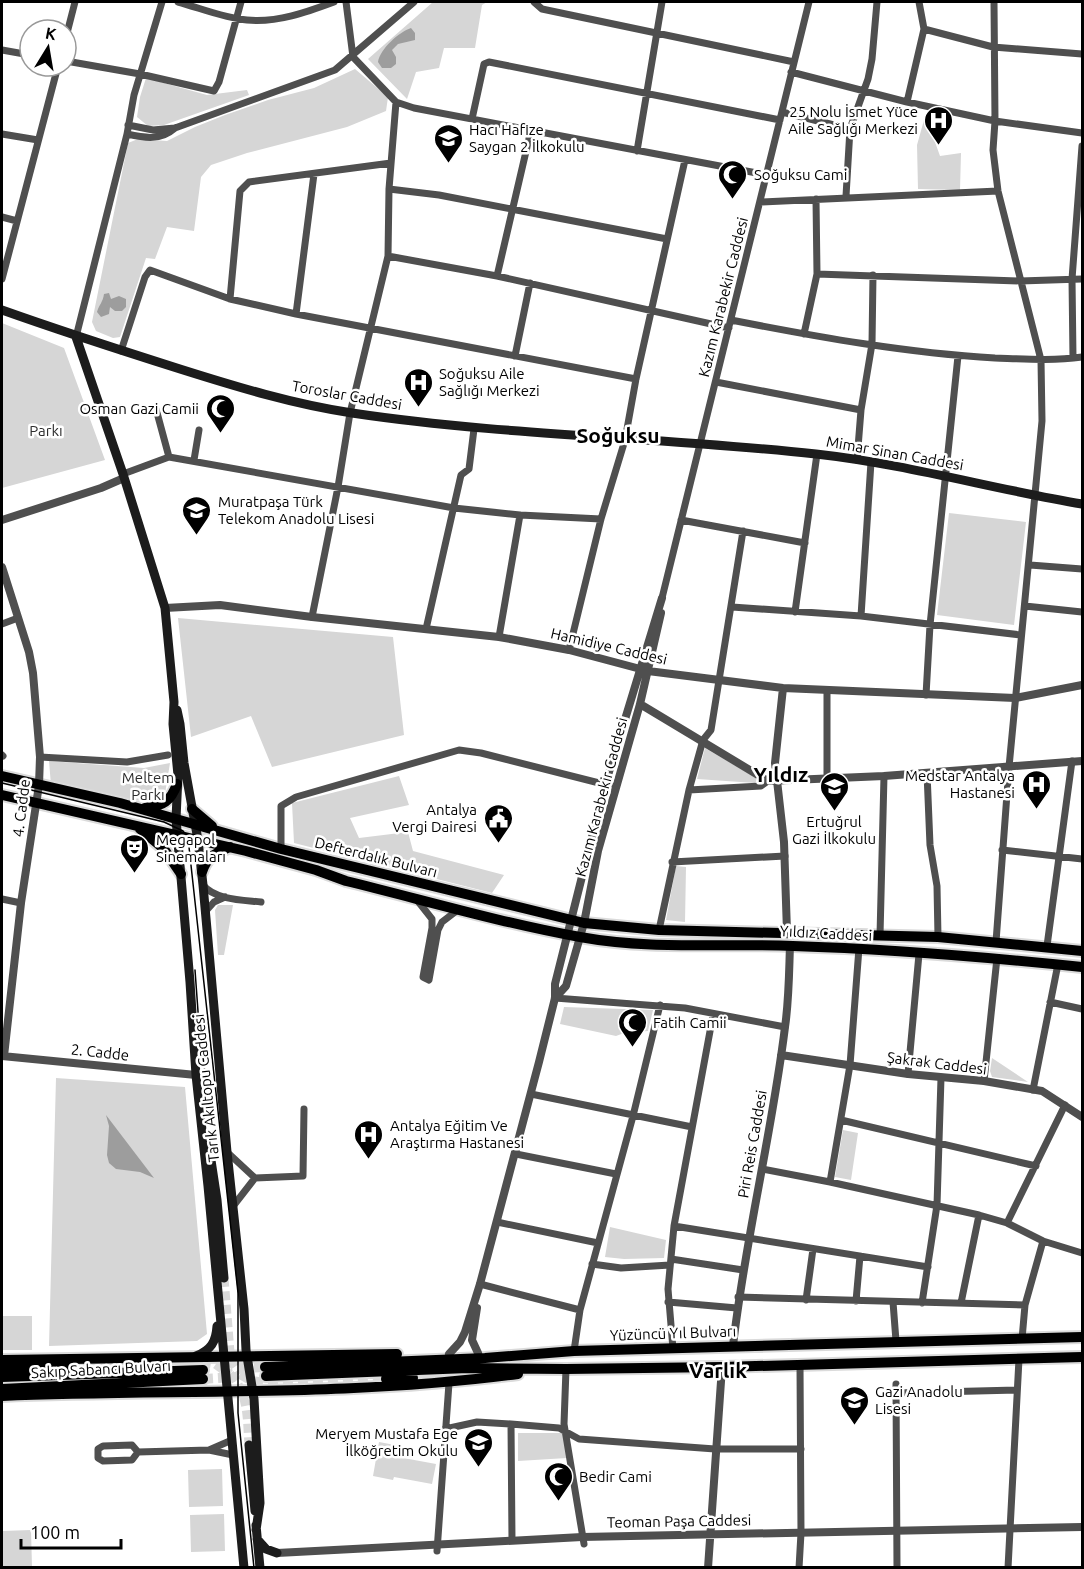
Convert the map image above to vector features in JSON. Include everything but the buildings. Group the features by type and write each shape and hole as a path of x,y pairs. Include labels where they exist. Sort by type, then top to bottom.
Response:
{"main road":[{"name":"Toroslar Caddesi","path":"2,310 75,337 271,397 350,413 474,429 626,440 701,442"},
{"path":"75,337 165,608 174,702"},
{"name":"Mimar Sinan Caddesi","path":"701,442 871,462 1083,504"},
{"name":"Tarık Akıltopu Caddesi","path":"174,702 173,724 177,754 176,819 198,1100 227,1390"},
{"name":"Tarık Akıltopu Caddesi","path":"174,702 180,724 198,840 252,1390"},
{"name":"Defterdalık Bulvarı","path":"2,776 141,809 281,849 571,921"},
{"path":"141,809 161,805 168,801 177,784"},
{"name":"Defterdalık Bulvarı","path":"2,795 230,847 316,870 346,881 568,934"},
{"path":"192,809 202,820 226,833"},
{"path":"138,827 164,849 181,874"},
{"path":"201,872 204,863 211,855 230,847"},
{"name":"Yıldız Caddesi","path":"571,921 659,930 938,937 1083,951"},
{"name":"Yıldız Caddesi","path":"568,934 660,946 790,945 859,948 1083,967"},
{"path":"198,1100 214,1170 224,1278"},
{"path":"190,1358 208,1350 215,1341 220,1306"},
{"path":"245,1333 249,1345 254,1350 272,1356"},
{"name":"Yüzüncü Yıl Bulvarı","path":"1083,1337 574,1351 266,1371 722,1367 1083,1357"},
{"path":"2,1360 553,1353"},
{"path":"2,1369 66,1367"},
{"path":"2,1396 354,1389 449,1383 554,1369"},
{"path":"386,1379 554,1369"},
{"name":"Sakıp Sabancı Bulvarı","path":"2,1377 203,1374 2,1389"},
{"path":"227,1390 244,1568"},
{"path":"252,1390 260,1503 257,1534 263,1547 277,1553"},
{"path":"249,1445 261,1568"},
{"path":"261,1568 264,1557 277,1553"}],"street":[{"path":"71,18 75,2"},
{"path":"75,337 140,74 162,2"},
{"path":"178,2 249,21 283,18 334,2"},
{"path":"78,63 214,91 219,82 241,2"},
{"path":"346,2 352,57 396,102 414,108 766,175"},
{"path":"128,125 153,130 175,128 335,70 414,2"},
{"path":"534,2 542,9 794,62"},
{"path":"637,151 662,2"},
{"name":"Kazım Karabekir Caddesi","path":"480,1284 516,1154 555,998 555,984 605,785 660,621 662,598 809,2"},
{"path":"846,196 850,129 868,79 877,2"},
{"path":"907,102 924,29 919,2"},
{"path":"994,2 995,121 993,150 998,191 1041,360 1042,421 1015,698 996,942"},
{"path":"924,29 993,47 1083,54"},
{"path":"2,50 18,53"},
{"path":"472,119 484,64 489,62 850,129"},
{"path":"791,72 907,102 995,121 1083,133"},
{"path":"2,279 55,78"},
{"path":"312,617 350,413 388,256 389,189 396,102"},
{"path":"127,134 153,138 167,135 175,128"},
{"path":"497,276 531,130"},
{"path":"2,134 38,140"},
{"path":"1073,358 1072,279 1083,146"},
{"path":"569,650 601,519 626,440 636,379 685,160"},
{"path":"231,298 240,191 249,182 391,164"},
{"path":"296,314 314,174"},
{"path":"389,189 439,195 667,238"},
{"path":"760,202 846,196 998,191"},
{"path":"804,334 817,274 816,199"},
{"path":"2,217 17,221"},
{"path":"388,256 730,324 958,356 1041,360 1083,357"},
{"path":"121,351 145,278 150,270 231,298 296,314 636,379"},
{"path":"817,274 1020,281 1083,279"},
{"path":"857,460 861,410 872,344 873,275"},
{"path":"515,356 530,284"},
{"path":"926,695 944,476 958,356"},
{"path":"716,382 861,410"},
{"path":"156,409 169,457"},
{"path":"426,629 461,475 469,469 474,429"},
{"path":"194,460 199,430"},
{"path":"795,612 817,454"},
{"path":"2,520 101,488 169,457 454,508 520,515 601,519"},
{"path":"861,616 871,462"},
{"path":"499,637 520,515"},
{"path":"681,520 805,543"},
{"path":"659,930 689,790 703,740 711,730 743,531"},
{"path":"1029,565 1083,569"},
{"name":"4. Cadde","path":"2,567 29,652 33,672 40,757 37,802 21,903 3,1056"},
{"name":"Hamidiye Caddesi","path":"165,608 220,605 499,637 569,650 644,670 783,688 1015,698 1083,685"},
{"path":"1024,606 1083,612"},
{"path":"732,607 861,616 1021,635"},
{"path":"2,624 18,618"},
{"name":"Kazım Karabekir Caddesi","path":"555,998 566,986 584,923 598,851 640,704 644,670"},
{"path":"783,688 776,763 772,781 784,856 787,932"},
{"path":"827,691 827,779"},
{"path":"640,704 772,781"},
{"path":"281,849 280,810 281,806 288,801 459,750 481,753 615,787"},
{"path":"40,757 127,762 168,755"},
{"path":"689,790 761,786 772,781 884,776 1083,760"},
{"path":"1047,946 1071,761"},
{"path":"927,773 930,845 937,886 938,937"},
{"path":"880,935 884,776"},
{"path":"1002,850 1083,860"},
{"path":"672,862 784,856"},
{"path":"203,885 207,890 225,897 261,902"},
{"path":"206,912 214,902 225,897"},
{"path":"416,898 432,920 423,977 429,980 438,930 442,922 459,909"},
{"path":"2,899 21,903"},
{"name":"Piri Reis Caddesi","path":"733,1346 738,1297 786,1026 790,945"},
{"path":"830,1182 850,1065 859,948"},
{"path":"908,1074 919,954"},
{"path":"984,1081 997,958"},
{"path":"1033,1090 1058,964"},
{"path":"555,998 685,1008 713,1015 786,1026"},
{"path":"1050,1002 1083,1009"},
{"path":"574,1351 580,1310 633,1116 660,1005"},
{"path":"673,1349 668,1302 674,1226 713,1015"},
{"name":"Şakrak Caddesi","path":"781,1055 908,1074 984,1081 1042,1091 1083,1117"},
{"name":"2. Cadde","path":"3,1056 196,1076"},
{"path":"922,1303 937,1205 941,1078"},
{"path":"531,1094 692,1128"},
{"path":"1007,1223 1065,1105"},
{"path":"227,1152 255,1178 303,1176 304,1109"},
{"path":"841,1120 1036,1166"},
{"path":"516,1154 616,1174"},
{"path":"762,1169 979,1215 1007,1223 1043,1241 1083,1253"},
{"path":"234,1205 255,1178"},
{"path":"962,1303 979,1215"},
{"path":"497,1222 598,1243"},
{"path":"674,1226 928,1267"},
{"path":"1023,1339 1025,1305 1043,1241"},
{"path":"806,1300 813,1249"},
{"path":"856,1301 860,1256"},
{"path":"592,1264 621,1268 670,1262 743,1270"},
{"path":"480,1284 580,1310"},
{"path":"478,1353 472,1340 480,1284"},
{"path":"449,1354 465,1332 480,1284"},
{"path":"738,1297 1025,1305"},
{"path":"668,1302 737,1308"},
{"path":"893,1302 896,1341"},
{"path":"1008,1568 1019,1359"},
{"path":"799,1568 801,1533 800,1365"},
{"path":"708,1568 722,1367"},
{"path":"566,1369 564,1424 583,1541"},
{"path":"438,1548 449,1383"},
{"path":"896,1384 897,1568"},
{"path":"896,1393 1017,1390"},
{"path":"446,1429 477,1422 559,1428 579,1438 716,1449 801,1449"},
{"path":"511,1424 512,1540"},
{"path":"209,1450 232,1440"},
{"path":"132,1445 138,1452 132,1460 103,1461 98,1458 98,1449 103,1446 132,1445"},
{"path":"138,1452 209,1450 233,1455"},
{"name":"Teoman Paşa Caddesi","path":"277,1553 438,1548 512,1540 583,1541 711,1533 898,1532 1083,1527"}],"green space":[{"path":"433,2 487,2 482,5 475,48 444,48 439,68 416,72 407,99 368,59"},
{"path":"355,69 388,97 386,111 347,127 247,153 211,165 201,177 194,231 167,227 155,259 146,258 120,337 113,338 96,331 92,322 128,143 138,139 167,141 225,115 268,100 314,88"},
{"path":"146,78 207,95 247,90 249,95 164,125 148,126 137,117"},
{"path":"934,119 935,142 940,156 961,153 960,190 918,189 917,145 924,120"},
{"name":"Parkı","path":"2,323 64,348 105,460 2,488"},
{"path":"949,513 1026,522 1014,625 937,615"},
{"path":"178,618 393,637 404,735 272,767 251,716 191,737"},
{"path":"705,748 758,779 755,783 697,779"},
{"name":"Meltem Parkı","path":"49,761 144,768 170,763 164,800 158,804 51,785"},
{"path":"399,776 409,805 350,818 359,838 408,832 413,851 504,875 492,893 294,843 292,803"},
{"path":"676,866 686,867 685,922 666,920"},
{"path":"218,905 233,905 224,955 218,955 215,910"},
{"path":"564,1007 653,1010 648,1031 616,1036 560,1024"},
{"path":"992,1058 1028,1082 992,1077 990,1071"},
{"path":"56,1078 185,1087 207,1334 197,1341 49,1346"},
{"path":"843,1130 858,1133 851,1180 835,1177"},
{"path":"610,1227 666,1240 664,1258 605,1257"},
{"path":"2,1316 32,1316 32,1350 2,1350"},
{"path":"518,1433 565,1433 567,1458 518,1461"},
{"path":"379,1442 400,1446 398,1457 436,1464 432,1484 394,1477 393,1480 373,1476"},
{"path":"222,1469 223,1506 189,1507 188,1470"},
{"path":"224,1514 225,1551 191,1552 190,1515"},
{"path":"31,1530 32,1567 2,1567 2,1531"}],"shaded area":[{"path":"411,28 415,33 415,40 398,44 392,50 396,57 396,64 391,68 382,68 378,62 382,52 396,37"},
{"path":"109,293 111,299 119,296 126,299 126,307 122,311 115,311 110,307 109,314 101,317 97,312 104,294"},
{"path":"106,1115 154,1178 140,1172 116,1169 109,1163 107,1155 109,1126"}],"tunnel":[{"path":"224,1278 230,1352 233,1364 240,1374"},
{"path":"66,1367 203,1362 216,1364 230,1374"},
{"path":"239,1368 265,1367"},
{"path":"230,1374 244,1398 249,1445"},
{"path":"240,1374 252,1381 265,1383 386,1379"},
{"path":"203,1379 235,1377"}],"tram line":[{"path":"2,783 164,822 183,831 188,838 238,1293 238,1413 254,1568"},
{"path":"195,970 210,1113"}],"place":[{"name":"25 Nolu İsmet Yüce Aile Sağlığı Merkezi","path":"939,146"},
{"name":"Hacı Hafize Saygan 2 İlkokulu","path":"448,164"},
{"name":"Soğuksu Cami","path":"733,200"},
{"name":"Soğuksu Aile Sağlığı Merkezi","path":"418,408"},
{"name":"Osman Gazi Camii","path":"220,434"},
{"name":"Muratpaşa Türk Telekom Anadolu Lisesi","path":"197,536"},
{"name":"Medstar Antalya Hastanesi","path":"1036,810"},
{"name":"Ertuğrul Gazi İlkokulu","path":"834,812"},
{"name":"Antalya Vergi Dairesi","path":"498,844"},
{"name":"Megapol Sinemaları","path":"135,874"},
{"name":"Fatih Camii","path":"632,1048"},
{"name":"Antalya Eğitim Ve Araştırma Hastanesi","path":"369,1160"},
{"name":"Gazi Anadolu Lisesi","path":"854,1426"},
{"name":"Meryem Mustafa Ege İlköğretim Okulu","path":"479,1468"},
{"name":"Bedir Cami","path":"558,1502"}],"district":[{"name":"Soğuksu","path":"618,435"},
{"name":"Yıldız","path":"781,774"},
{"name":"Varlık","path":"718,1370"}]}
